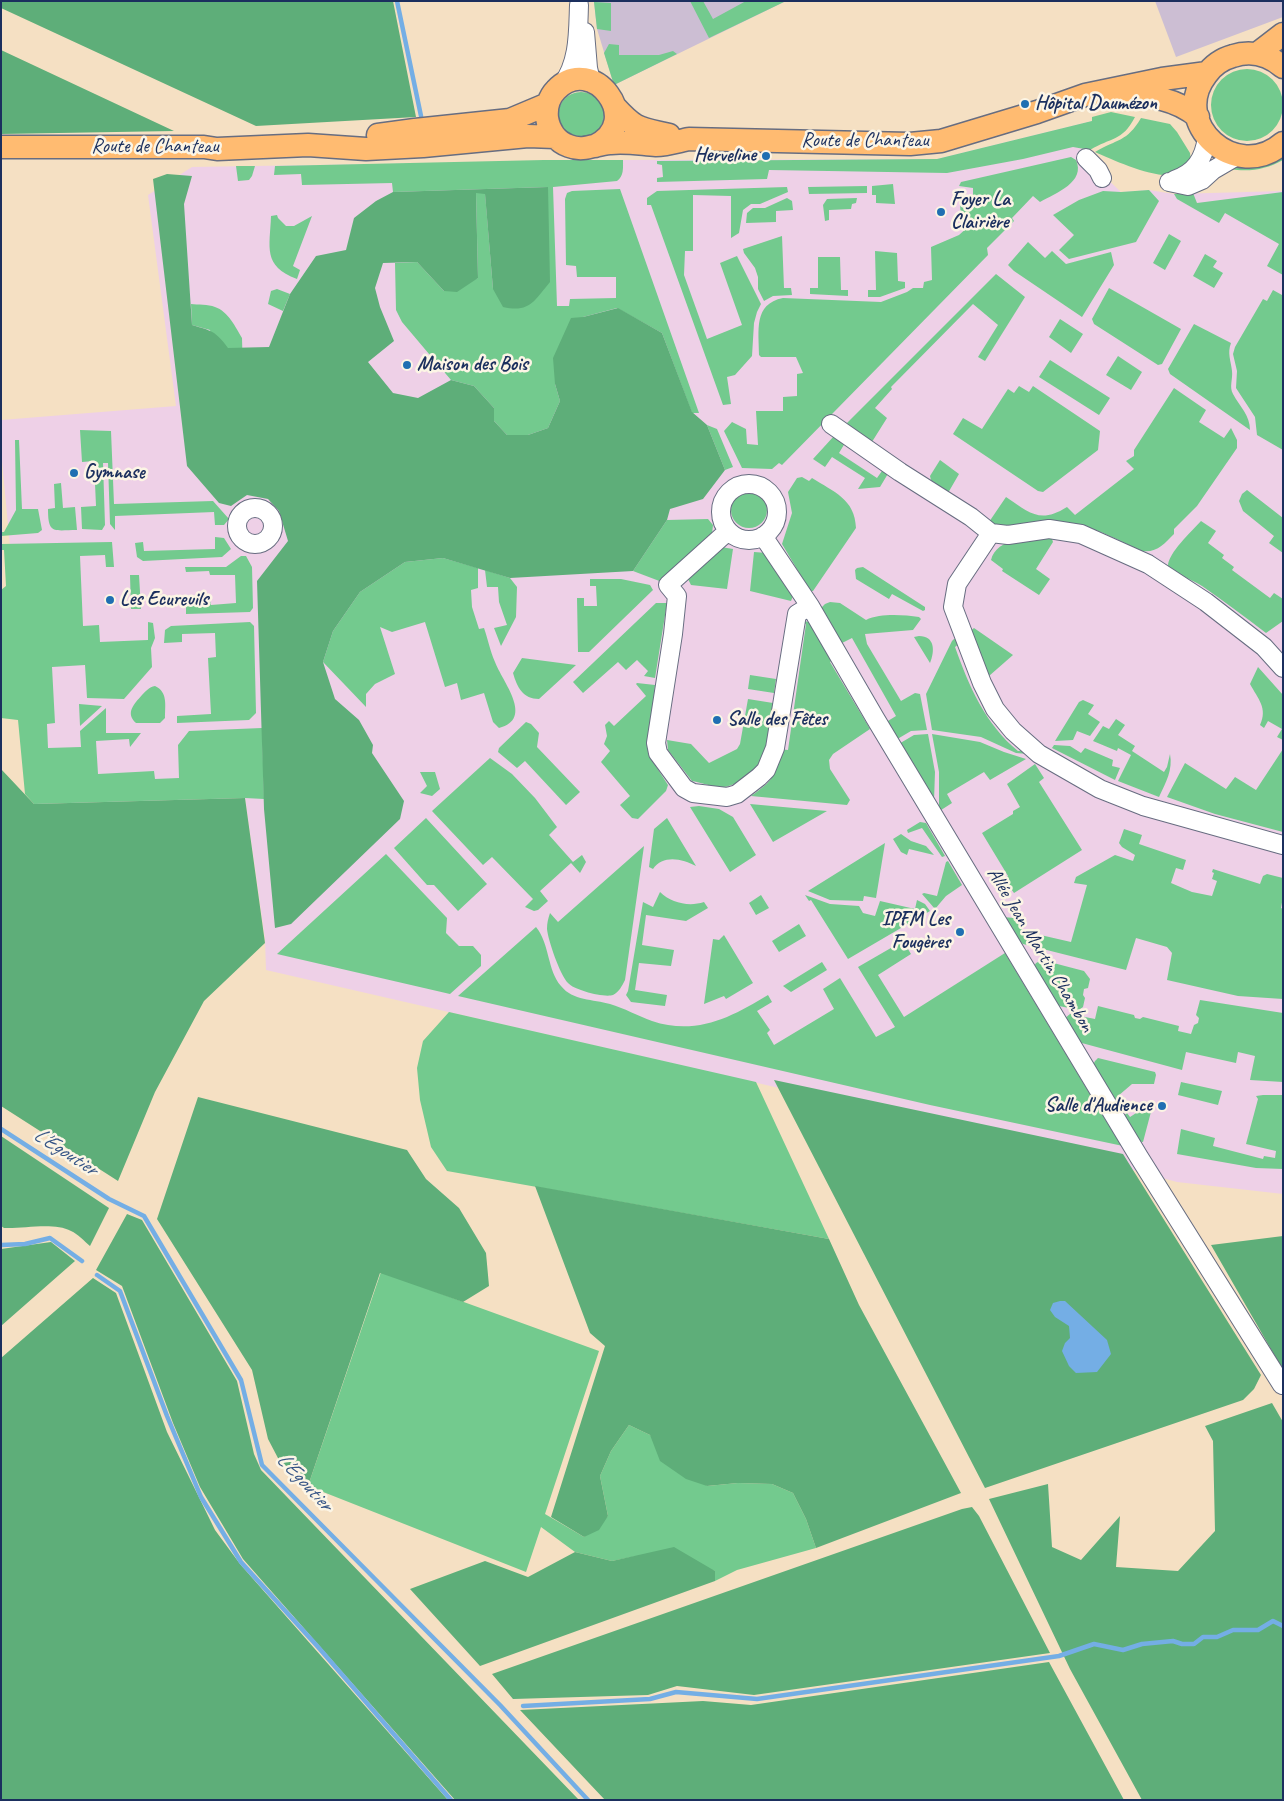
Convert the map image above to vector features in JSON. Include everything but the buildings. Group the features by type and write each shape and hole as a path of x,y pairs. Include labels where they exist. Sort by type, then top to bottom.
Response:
{"main road":[{"path":"1256,54 1283,34"},
{"path":"1202,127 1196,111 1197,94 1202,80 1212,67 1225,58 1240,54 1256,54 1272,59 1283,67"},
{"name":"Route de Chanteau","path":"591,81 605,89 612,97 615,107 631,124 639,128 690,139 910,144 941,141 1037,112 1085,95 1162,79 1207,73"},
{"path":"555,137 549,127 546,116 548,104 552,96 562,85 576,80 591,81"},
{"name":"Route de Chanteau","path":"1037,112 1089,102 1134,97 1161,99 1180,104 1223,151 1237,156"},
{"name":"Route de Chanteau","path":"1,147 204,147 217,149 308,145 415,130 510,120 548,104"},
{"path":"596,146 607,138 613,128 616,118 615,107"},
{"name":"Route de Chanteau","path":"308,145 366,149 423,146 528,136 555,137 564,144 586,149 611,142 658,145 690,139"},
{"path":"1237,156 1253,157 1268,153 1282,144"}],"street":[{"path":"578,3 585,34 591,81"},
{"path":"562,85 572,69 578,43 578,3"},
{"path":"1202,127 1206,148 1195,169 1183,177 1169,182 1188,186 1202,180 1213,170 1237,156"},
{"path":"1086,158 1098,170 1102,178"},
{"path":"831,424 991,532 1008,535 1050,529 1081,534 1148,564 1206,602 1264,647 1283,668"},
{"path":"754,484 762,487 769,492 776,506 774,523 763,536 745,539 728,531 724,525 721,511 725,496 738,486 754,484"},
{"path":"728,531 668,585 677,596 656,743 658,753 684,788 693,793 727,797 745,789 766,770 775,748 796,614 810,606"},
{"path":"991,532 957,584 953,607 982,683 995,709 1013,732 1039,754 1100,790 1143,806 1283,845"},
{"name":"Allée Jean Martin Chambon","path":"763,536 810,606 874,718 1139,1157 1282,1386"}],"shaded area":[{"path":"594,1 786,1 614,85 597,29"},
{"path":"1155,1 1283,1 1283,17 1176,57"},
{"path":"1092,121 1083,156 1121,192 1149,190 1174,194 1283,191 1283,1194 1177,1182 1114,1165 266,970 265,939 245,798 34,804 1,450 1,420 176,406 148,195 192,167 621,160 937,159"}],"green space":[{"path":"1,1 393,1 416,117 256,126 1,8"},
{"path":"690,1 703,1 713,19 746,1 786,1 709,38"},
{"path":"594,2 611,3 611,31 597,29"},
{"path":"609,44 619,45 619,55 659,55 673,51 677,54 614,85 604,53"},
{"path":"1,50 174,131 1,134"},
{"path":"1254,69 1273,79 1281,91 1283,105 1281,119 1273,131 1261,139 1240,141 1221,131 1213,119 1211,98 1221,79 1233,71"},
{"path":"581,92 594,96 600,102 604,115 600,128 594,134 581,138 568,134 562,128 558,115 562,102 568,96"},
{"path":"1111,112 1135,117 1121,135 1090,150 1073,147 1023,159 947,173 769,170 767,179 657,182 657,178 663,177 662,165 657,164 657,161 937,159 1092,121 1092,117"},
{"path":"1141,118 1170,124 1177,132 1190,153 1191,161 1179,172 1167,175 1147,172 1095,152 1126,136"},
{"path":"1283,153 1283,160 1263,168 1250,170 1229,169 1236,164"},
{"path":"1071,157 1076,160 1078,168 1077,175 1073,181 1061,191 1040,202 1033,196 1012,218 1014,221 987,248 988,255 782,465 779,463 772,469 742,468 724,431 732,422 746,429 747,444 758,445 756,411 783,411 783,397 797,396 797,374 803,373 796,357 761,357 759,355 760,320 762,312 767,306 773,301 783,298 881,302 913,288 923,288 924,282 932,280 931,247 959,235 968,227 961,219 960,203 973,205 973,188 959,186 961,182"},
{"path":"623,160 622,174 617,181 553,187 557,306 569,306 570,299 616,298 616,277 577,277 576,266 566,265 565,199 567,193 572,191 620,189 699,413 692,413 662,333 617,308 583,317 555,384 560,401 548,428 528,435 507,435 494,421 494,408 474,386 451,380 402,322 396,310 395,263 417,262 444,291 478,278 476,193 485,193 493,289 548,187 393,192 392,183 302,185 301,174 274,175 275,166"},
{"path":"236,166 255,166 249,180 238,181"},
{"path":"167,174 192,176 184,204 192,325 212,332 228,348 269,347 290,294 316,256 346,250 354,218 376,201 393,192 548,187 550,282 531,304 519,308 503,307 493,289 485,194 476,193 478,278 457,292 444,291 417,262 383,263 375,288 380,307 394,341 368,362 393,393 418,398 451,380 474,386 494,408 494,421 507,435 528,435 548,428 560,401 555,384 553,358 571,318 583,317 618,308 662,333 692,412 707,425 725,470 703,499 670,509 667,520 633,571 510,578 443,558 405,562 360,592 333,631 323,662 335,699 359,720 373,745 372,753 404,801 400,819 291,924 275,928 264,809 257,581 288,541 279,511 268,499 247,495 231,506 219,503 187,466 153,179"},
{"path":"893,184 895,204 876,203 876,195 872,195 872,186"},
{"path":"867,186 867,193 809,194 808,187"},
{"path":"787,187 788,192 760,204 751,204 743,210 739,233 731,238 731,196 693,195 693,251 685,251 684,275 707,339 742,325 720,263 737,256 761,304 754,323 752,356 735,375 727,377 731,404 723,405 651,205 647,205 647,198 657,191"},
{"path":"1149,190 1159,201 1136,242 1069,259 1059,250 1074,235 1053,215 1079,200 1103,191"},
{"path":"1283,192 1283,275 1267,266 1279,244 1225,213 1219,223 1177,199 1174,194 1193,193 1197,203"},
{"path":"787,198 792,201 793,210 776,211 776,222 746,223 747,213 753,208 765,208"},
{"path":"857,198 856,203 852,204 851,209 829,210 829,220 825,221 823,205 827,199"},
{"path":"277,215 286,226 294,226 312,216 293,266 300,270 297,279 278,268 270,254 271,216"},
{"path":"1169,234 1181,241 1165,270 1153,263"},
{"path":"782,236 784,288 791,288 792,295 773,296 764,301 758,289 758,277 755,268 743,249"},
{"path":"1028,242 1045,258 1052,251 1066,264 1111,252 1114,265 1082,317 1008,265"},
{"path":"875,251 897,253 898,281 905,282 905,288 880,297 868,297 868,290 876,290"},
{"path":"1205,254 1217,261 1213,267 1223,273 1214,288 1193,276"},
{"path":"818,257 840,257 841,290 848,290 848,296 810,294 810,288 818,288"},
{"path":"996,274 1025,297 985,361 978,357 998,325 973,304 891,387 892,389 875,408 887,418 870,445 851,429 847,423"},
{"path":"1109,288 1181,329 1162,364 1158,365 1094,324 1092,319"},
{"path":"277,289 290,294 283,311 268,304 271,291"},
{"path":"1273,290 1283,294 1283,450 1257,435 1255,417 1236,388 1237,371 1233,354 1235,347 1263,299 1267,301"},
{"path":"191,304 209,305 220,309 231,320 242,338 246,487 210,330 192,325"},
{"path":"1060,319 1083,334 1071,353 1049,337"},
{"path":"1194,324 1231,343 1229,354 1232,371 1232,391 1246,415 1250,430 1170,374 1168,369"},
{"path":"1118,356 1142,372 1131,390 1106,375"},
{"path":"1050,360 1110,398 1099,415 1039,377"},
{"path":"1019,386 1029,392 1033,386 1100,431 1098,450 1043,492 1038,491 953,434 963,418 982,429 1008,389 1014,393"},
{"path":"1174,388 1206,410 1199,422 1224,438 1231,428 1237,440 1237,448 1197,506 1174,529 1174,534 1160,547 1152,551 1142,551 1094,529 1067,523 1038,523 999,529 989,522 1006,497 1029,512 1042,516 1058,512 1067,507 1075,515 1134,469 1126,461 1134,456 1134,450"},
{"path":"707,425 717,429 733,467 725,470"},
{"path":"80,430 111,431 114,504 213,501 229,519 224,525 215,525 214,512 115,516 115,530 110,524 108,463 103,463 105,525 102,530 82,529 81,507 96,506 94,461 82,462"},
{"path":"834,436 845,443 839,453 877,478 884,468 889,472 880,487 858,489 865,478 832,457 825,467 813,459"},
{"path":"15,440 19,440 22,509 38,509 42,530 38,533 1,536 1,532 4,532 16,510"},
{"path":"940,460 959,474 948,493 931,480 930,476"},
{"path":"802,477 809,481 812,478 842,497 852,510 856,528 813,591 810,591 782,544 792,513 788,492 797,478"},
{"path":"61,483 63,508 75,507 77,530 54,529 49,523 48,509 55,508 54,484"},
{"path":"1247,490 1283,518 1283,553 1269,543 1274,536 1243,511 1239,501 1242,494"},
{"path":"749,492 756,493 762,497 766,503 766,517 762,523 756,527 749,528 742,527 736,523 732,517 731,510 732,503 736,497 742,493"},
{"path":"708,519 713,525 712,534 662,582 633,571 667,520"},
{"path":"1201,521 1216,531 1208,543 1224,555 1222,558 1234,567 1232,570 1270,598 1274,593 1283,599 1283,621 1266,633 1202,586 1168,566 1176,549"},
{"path":"1049,536 1053,542 1036,569 1050,579 1039,595 1002,571 1003,569 991,560 994,552 1007,543 1024,538"},
{"path":"215,537 224,538 231,549 222,557 143,561 137,557 135,543 143,542 144,551 215,549"},
{"path":"112,542 114,567 106,567 105,555 80,556 83,626 99,625 100,642 148,640 148,622 153,623 155,638 151,648 152,667 124,699 87,698 85,665 52,667 55,723 47,724 48,748 81,747 80,731 106,708 106,733 141,733 130,747 129,739 96,741 98,774 154,771 155,779 179,778 178,745 189,731 262,728 264,799 34,804 25,794 18,720 1,718 1,590 6,586 4,550 1,550 1,544"},
{"path":"721,547 733,549 727,589 691,585 688,579"},
{"path":"754,552 767,553 793,596 791,601 750,591"},
{"path":"241,556 246,556 252,567 253,608 250,612 186,614 186,602 210,601 211,605 236,603 235,575 210,575 209,571 186,572 185,567 226,567"},
{"path":"443,558 478,568 478,588 471,590 472,607 479,629 484,628 493,658 509,689 515,708 515,717 509,723 499,728 493,722 484,693 461,700 457,683 445,687 425,622 392,632 380,627 395,674 375,684 366,694 366,707 323,662 333,631 360,592 405,562"},
{"path":"863,567 925,607 925,610 923,611 892,594 889,599 856,579 855,570"},
{"path":"485,570 510,578 517,587 516,617 501,646 494,628 507,625 499,602 498,587 487,587"},
{"path":"130,575 139,575 141,609 131,609"},
{"path":"590,579 621,579 650,585 653,590 589,652 578,652 577,598 584,598 584,606 597,606 596,586 590,586"},
{"path":"830,602 840,603 866,620 878,616 892,615 919,617 921,619 913,630 865,634 867,644 901,701 915,693 920,694 927,730 911,731 894,741 883,724 896,716 852,638 838,645 819,610"},
{"path":"656,603 667,603 655,678 644,676 648,671 637,660 626,670 618,662 583,693 573,682"},
{"path":"800,620 813,623 834,659 830,662 870,729 833,754 829,760 830,769 850,800 847,805 751,796 765,786 772,777 779,749 788,750 806,624 800,622"},
{"path":"250,622 254,626 256,713 249,720 177,723 177,716 211,714 208,658 216,657 215,633 182,634 182,642 164,643 165,630 171,626"},
{"path":"974,628 1013,655 989,676 969,632"},
{"path":"919,636 931,641 933,654 930,663 914,637"},
{"path":"958,638 960,643 955,647 979,704 1006,740 1018,751 1026,750 1028,754 1016,753 981,737 932,730 926,694 952,641"},
{"path":"522,658 576,665 539,699 529,697 516,683 513,673"},
{"path":"1258,667 1283,695 1283,740 1277,737 1282,729 1268,721 1264,728 1260,725 1263,714 1262,709 1259,699 1250,684"},
{"path":"750,675 776,679 774,693 748,689"},
{"path":"637,683 655,685 648,754 668,785 666,791 638,819 632,818 620,805 630,796 601,762 610,751 604,744 607,736 605,725 609,721 614,726 646,696"},
{"path":"155,686 164,695 165,718 160,723 136,723 131,716 132,709 146,691"},
{"path":"748,699 773,703 765,755 762,760 747,776 729,786 715,786 692,781 668,750 667,740 691,744 709,763 737,749 740,744"},
{"path":"1083,700 1094,705 1088,714 1100,722 1090,736 1077,731 1073,740 1055,741 1079,702"},
{"path":"79,704 102,706 80,726"},
{"path":"1116,719 1125,725 1118,735 1135,746 1132,751 1164,772 1170,754 1170,771 1159,797 1118,781 1131,755 1118,748 1117,751 1093,741 1103,726 1109,729"},
{"path":"526,722 531,724 539,733 537,747 580,792 566,805 525,761 517,768 498,752 499,748"},
{"path":"928,734 935,772 934,801 897,745 914,735"},
{"path":"932,734 980,742 1026,759 990,780 984,772 947,794 952,803 938,812 936,808 939,805 939,772"},
{"path":"1054,745 1070,746 1081,753 1085,748 1113,760 1112,766 1120,768 1115,780 1052,748"},
{"path":"1283,749 1283,832 1215,814 1167,797 1185,763 1226,789 1235,777 1256,790"},
{"path":"490,758 512,774 535,798 557,827 549,835 573,862 582,855 586,862 580,873 571,863 540,891 548,901 538,910 534,911 525,907 533,899 492,857 483,865 432,811"},
{"path":"1035,764 1044,778 1039,782 1082,850 1014,893 1004,879 1008,876 982,833 1013,814 1013,811 1020,807 1007,784"},
{"path":"1,769 34,804 245,798 265,943 204,1001 155,1092 118,1181 1,1106"},
{"path":"420,772 435,772 440,789 432,796 420,793 427,786"},
{"path":"750,804 827,811 773,842"},
{"path":"699,806 719,809 733,817 756,855 730,872 690,807"},
{"path":"426,818 487,884 458,911 434,885 427,885 394,848"},
{"path":"667,818 696,866 685,861 673,859 662,861 653,869 649,867 654,829"},
{"path":"920,822 926,823 945,856 942,857 922,828 908,833 907,830"},
{"path":"1124,829 1142,835 1139,844 1186,860 1183,870 1176,868 1171,883 1192,892 1212,896 1217,881 1212,879 1213,869 1260,884 1263,876 1267,874 1283,878 1281,908 1283,909 1283,999 1238,996 1167,980 1172,953 1167,947 1136,938 1126,970 1023,944 1014,937 1003,917 1014,918 1023,931 1071,942 1087,885 1074,883 1076,877 1115,855 1133,861 1135,855 1119,843"},
{"path":"901,834 911,841 926,846 934,855 909,849 907,855 901,852 893,839"},
{"path":"885,843 876,898 864,896 863,901 830,900 808,891"},
{"path":"644,846 625,980 619,991 609,996 583,991 571,986 561,973 550,941 547,929 550,913 558,922"},
{"path":"386,854 447,918 446,933 459,946 473,946 481,955 481,966 450,994 277,954"},
{"path":"948,861 962,885 946,896 935,909 922,894 937,896 946,862"},
{"path":"660,892 669,899 680,903 704,902 708,908 686,921 646,915 642,945 674,950 671,966 639,963 635,990 667,995 665,1006 631,1002 626,995 643,902 653,907"},
{"path":"761,895 769,908 756,915 749,903"},
{"path":"805,895 830,904 859,906 863,913 875,916 880,901 915,909 917,900 925,904 930,911 848,959 811,900 809,901"},
{"path":"799,924 806,936 779,952 772,941"},
{"path":"536,927 544,941 556,980 566,991 577,997 604,1002 652,1021 684,1026 699,1025 727,1017 768,995 772,1002 757,1011 770,1030 767,1033 774,1045 834,1009 823,989 840,978 876,1037 895,1027 858,967 903,941 911,954 878,975 904,1017 1005,953 1123,1146 930,1105 458,996"},
{"path":"724,935 753,983 726,999 724,996 704,1004 713,939 719,940"},
{"path":"1042,960 1084,971 1090,979 1088,988 1084,989 1083,1007 1079,1010 1054,1005 1033,968 1036,963"},
{"path":"822,962 827,970 791,992 783,986"},
{"path":"1200,1000 1283,1013 1283,1082 1250,1080 1255,1056 1238,1052 1236,1063 1186,1052 1182,1070 1078,1042 1064,1019 1070,1014 1095,1019 1098,1006 1134,1015 1135,1018 1140,1019 1143,1017 1179,1026 1178,1031 1191,1034 1194,1025 1198,1023 1199,1018 1196,1015"},
{"path":"449,1012 756,1082 829,1239 447,1171 431,1147 420,1100 417,1068 423,1041"},
{"path":"1098,1058 1155,1072 1154,1084 1132,1084 1118,1096 1123,1105 1116,1110 1092,1067"},
{"path":"774,1080 1123,1154 1261,1375 1254,1389 1243,1400 985,1488"},
{"path":"1181,1082 1222,1091 1218,1105 1178,1095"},
{"path":"1283,1095 1283,1169 1256,1168 1177,1154 1181,1129 1215,1138 1213,1146 1263,1159 1264,1156 1275,1158 1276,1151 1246,1144 1258,1099 1256,1096"},
{"path":"198,1097 407,1150 426,1179 459,1208 486,1253 489,1286 463,1302 380,1273 308,1486 279,1460 268,1439 252,1370 157,1219"},
{"path":"1147,1106 1152,1108 1143,1142 1136,1141 1121,1118 1127,1113 1130,1117"},
{"path":"1,1136 109,1208 90,1246 76,1234 64,1228 47,1226 4,1228 1,1226"},
{"path":"535,1186 829,1239 859,1305 961,1493 816,1548 806,1519 793,1493 772,1484 738,1483 707,1486 686,1479 660,1461 650,1435 629,1425 611,1451 600,1476 608,1516 599,1530 584,1537 551,1517 605,1346 590,1333"},
{"path":"127,1214 142,1220 237,1381 254,1454 261,1470 579,1800 455,1800 243,1559 200,1487 173,1423 122,1286 96,1270"},
{"path":"1283,1236 1283,1370 1211,1245"},
{"path":"51,1242 75,1261 1,1326 1,1249"},
{"path":"381,1272 599,1351 545,1514 584,1537 608,1516 600,1476 611,1451 629,1425 650,1435 707,1486 738,1483 772,1484 793,1493 806,1519 816,1548 737,1570 715,1581 715,1571 637,1556 612,1561 575,1552 541,1527 526,1572 308,1486"},
{"path":"93,1278 116,1293 167,1432 215,1530 240,1564 448,1800 1,1800 1,1358"},
{"path":"1272,1403 1283,1422 1283,1800 1142,1800 1070,1669 989,1499 1048,1484 1052,1547 1081,1560 1120,1516 1116,1567 1178,1571 1215,1531 1213,1441 1205,1426"},
{"path":"972,1507 979,1516 1050,1653 754,1695 677,1686 648,1695 513,1699 492,1674 962,1509"},
{"path":"674,1547 715,1571 715,1581 480,1666 410,1589 485,1561 528,1577 575,1552 612,1561"},
{"path":"1049,1662 1124,1800 605,1800 520,1710 703,1701 751,1705"}],"water":[{"path":"1065,1301 1107,1340 1111,1354 1097,1372 1076,1373 1069,1366 1062,1351 1065,1343 1070,1338 1069,1326 1055,1317 1050,1310 1053,1303"}],"waterway":[{"path":"397,1 421,116"},
{"name":"L'Egoutier","path":"1,1129 109,1199 144,1216 241,1380 262,1465 500,1705 588,1800"},
{"path":"1,1245 25,1244 50,1238 82,1261"},
{"path":"97,1275 120,1291 167,1416 201,1497 241,1562 451,1800"},
{"path":"523,1706 650,1699 676,1692 757,1699 1059,1656 1094,1644 1123,1650 1142,1644 1173,1641 1182,1644 1194,1644 1203,1637 1217,1637 1233,1630 1258,1630 1273,1621 1283,1626"}],"place":[{"name":"Hôpital Daumézon","path":"1025,104"},
{"name":"Herveline","path":"766,156"},
{"name":"Foyer La Clairière","path":"941,212"},
{"name":"Maison des Bois","path":"407,365"},
{"name":"Gymnase","path":"74,473"},
{"name":"Les Ecureuils","path":"110,600"},
{"name":"Salle des Fêtes","path":"717,720"},
{"name":"IPFM Les Fougères","path":"960,932"},
{"name":"Salle d'Audience","path":"1162,1106"}]}
